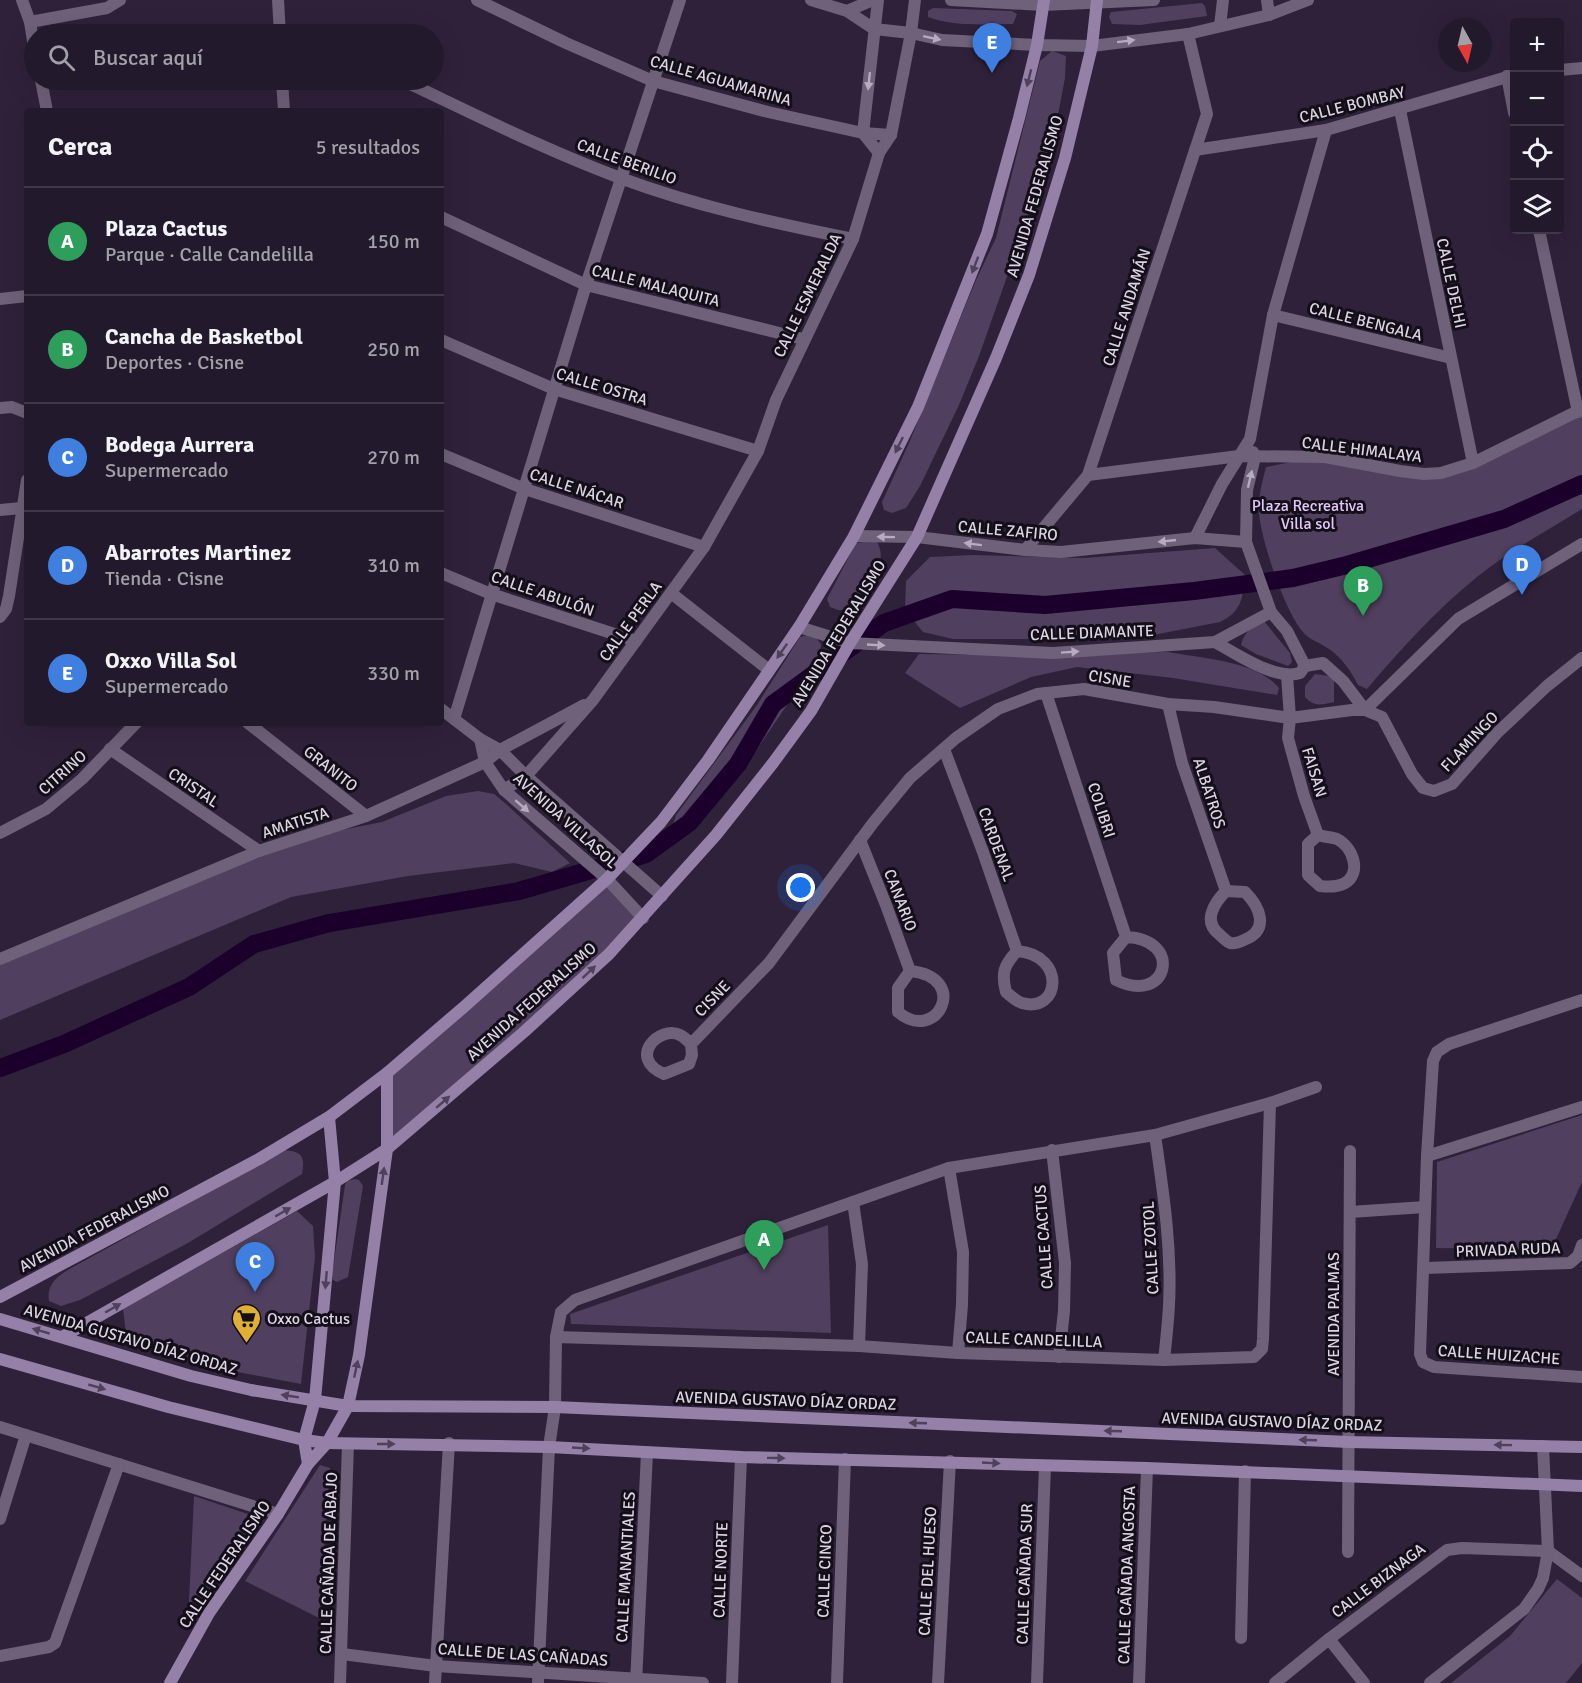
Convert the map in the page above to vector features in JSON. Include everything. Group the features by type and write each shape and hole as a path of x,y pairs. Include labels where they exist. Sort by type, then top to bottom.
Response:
{"street":[{"path":"22,0 30,22 107,8 120,0"},
{"path":"278,0 279,24"},
{"name":"CALLE AGUAMARINA","path":"477,0 566,44 653,81 768,112 863,133 891,135"},
{"path":"454,719 490,594 525,489 586,285 680,0"},
{"path":"812,0 847,11 874,29 911,33 942,40 1092,46 1188,34 1269,15 1308,0"},
{"path":"847,11 873,0"},
{"path":"878,0 863,133 879,153"},
{"name":"CALLE ESMERALDA","path":"758,451 776,400 803,339 853,238 879,153 891,135 911,33 915,0"},
{"path":"951,0 1044,3 1154,0"},
{"path":"1220,26 1223,0"},
{"path":"1267,0 1269,15"},
{"name":"AVENIDA FEDERALISMO","path":"62,1337 335,1182 387,1149 525,1031 609,954 716,835 779,754 811,711 850,643 917,537 996,358 1029,275 1065,158 1092,46 1097,1"},
{"name":"AVENIDA FEDERALISMO","path":"0,1297 259,1159 329,1117 387,1073 607,879 626,862 661,822 708,760 799,627 854,536 918,407 987,234 1037,45 1044,3"},
{"name":"CALLE ANDAMÁN","path":"1088,475 1207,114 1188,34"},
{"path":"1564,70 1582,68"},
{"name":"CALLE BOMBAY","path":"1195,150 1326,130 1510,76"},
{"path":"43,90 46,108"},
{"path":"283,90 284,108"},
{"name":"CALLE BERILIO","path":"423,90 536,144 622,179 747,218 853,238"},
{"name":"CALLE DELHI","path":"1400,110 1473,464"},
{"path":"1195,538 1250,439 1273,315 1326,130"},
{"name":"CALLE MALAQUITA","path":"444,218 586,285 803,339"},
{"path":"1540,234 1580,410"},
{"path":"0,298 24,296"},
{"name":"CALLE BENGALA","path":"1273,315 1451,358"},
{"name":"CALLE OSTRA","path":"444,341 554,389 758,451"},
{"path":"0,408 12,407 24,412"},
{"name":"CALLE HIMALAYA","path":"1088,475 1239,456 1324,457 1424,474 1441,473 1473,464 1580,410"},
{"path":"1215,642 1269,670 1287,675 1300,673 1305,666 1305,661 1287,631 1271,612 1246,542 1247,490 1255,457 1250,439"},
{"name":"CALLE PERLA","path":"504,790 526,776 592,700 704,547 758,451"},
{"name":"CALLE NÁCAR","path":"444,455 525,489 704,547"},
{"path":"1025,550 1088,475"},
{"path":"0,617 6,609 9,596 24,497"},
{"path":"0,510 22,508"},
{"name":"CALLE ZAFIRO","path":"854,536 917,537 1061,552 1195,538 1246,542"},
{"path":"1365,710 1458,619 1582,544"},
{"name":"CALLE ABULÓN","path":"444,574 490,594 636,641"},
{"path":"671,593 769,670"},
{"name":"CALLE DIAMANTE","path":"799,627 850,643 1053,653 1215,642 1271,612"},
{"name":"FLAMINGO","path":"1305,666 1323,663 1343,681 1365,710 1382,717 1412,774 1423,789 1434,791 1452,784 1497,733 1547,686 1582,658"},
{"name":"FAISAN","path":"1287,675 1290,717 1288,738 1292,758 1318,836"},
{"name":"CISNE","path":"691,1044 769,963 860,840 910,778 944,749 998,709 1046,693 1084,689 1168,704 1214,707 1290,717 1365,710"},
{"name":"COLIBRI","path":"1046,693 1126,937"},
{"name":"AMATISTA","path":"0,959 259,851 366,816 485,762 500,750 592,700"},
{"name":"ALBATROS","path":"1168,704 1182,763 1226,891"},
{"name":"AVENIDA VILLASOL","path":"444,711 480,739 500,750 526,776 662,896"},
{"name":"CITRINO","path":"0,833 46,809 82,779 133,726"},
{"name":"GRANITO","path":"252,726 366,816"},
{"name":"AVENIDA VILLASOL","path":"480,739 485,762 504,790 607,879 643,918"},
{"name":"CRISTAL","path":"110,749 259,851"},
{"name":"CARDENAL","path":"944,749 1017,951"},
{"path":"1318,836 1337,839 1353,856 1355,867 1351,878 1344,884 1320,886 1308,875 1308,844 1318,836"},
{"name":"CANARIO","path":"860,840 910,971"},
{"path":"1226,891 1245,892 1254,901 1260,915 1259,928 1253,937 1231,943 1215,931 1210,920 1215,901 1226,891"},
{"path":"1126,937 1138,937 1152,942 1157,948 1161,954 1163,967 1160,978 1150,984 1137,986 1116,980 1113,953 1126,937"},
{"path":"1017,951 1028,952 1050,967 1053,976 1052,991 1044,1000 1031,1004 1020,1003 1006,992 1004,985 1006,963 1017,951"},
{"path":"910,971 923,973 942,985 944,999 941,1010 928,1020 906,1019 898,1012 898,988 910,971"},
{"path":"1425,1268 1427,1156 1434,1061 1437,1052 1449,1044 1582,1000"},
{"path":"327,1443 348,1406 359,1355 387,1149 387,1073"},
{"path":"539,1678 549,1447 555,1407 556,1337 561,1312 575,1300 949,1168 1155,1135 1270,1103 1316,1087"},
{"name":"CALLE CANDELILLA","path":"556,1337 859,1346 1059,1357 1164,1360 1254,1357 1262,1349 1270,1103"},
{"path":"1427,1156 1582,1107"},
{"path":"308,1464 304,1440 315,1400 335,1182 329,1117"},
{"name":"CALLE ZOTOL","path":"1155,1135 1165,1201 1168,1243 1169,1304 1164,1360"},
{"name":"CALLE CACTUS","path":"1052,1150 1065,1263 1064,1311 1059,1357"},
{"name":"AVENIDA PALMAS","path":"1348,1552 1350,1151"},
{"path":"949,1168 963,1252 958,1353"},
{"path":"853,1202 862,1264 859,1346"},
{"path":"1350,1212 1425,1207"},
{"name":"PRIVADA RUDA","path":"1425,1268 1570,1263 1578,1256 1582,1245"},
{"name":"CALLE HUIZACHE","path":"1425,1268 1420,1354 1423,1362 1434,1367 1582,1377"},
{"name":"AVENIDA GUSTAVO DÍAZ ORDAZ","path":"0,1319 191,1376 251,1390 348,1406 555,1407 1350,1442 1582,1447"},
{"path":"0,1359 168,1407 304,1440 327,1443 449,1443 741,1457 950,1461 1245,1471 1582,1486"},
{"path":"0,1427 278,1514"},
{"path":"0,1519 26,1436"},
{"name":"CALLE FEDERALISMO","path":"171,1683 209,1613 278,1514 308,1464 327,1443"},
{"path":"435,1683 449,1443"},
{"name":"CALLE CAÑADA DE ABAJO","path":"340,1683 348,1444"},
{"path":"1430,1683 1518,1614 1532,1600 1543,1578 1548,1551 1543,1446"},
{"name":"CALLE MANANTIALES","path":"636,1680 647,1452"},
{"name":"CALLE NORTE","path":"732,1683 741,1457"},
{"name":"CALLE CINCO","path":"837,1683 845,1459"},
{"name":"CALLE DEL HUESO","path":"938,1683 950,1461"},
{"path":"0,1656 49,1647 55,1643 119,1464"},
{"name":"CALLE CAÑADA SUR","path":"1037,1683 1045,1466"},
{"name":"CALLE CAÑADA ANGOSTA","path":"1139,1683 1147,1468"},
{"path":"1241,1638 1245,1471"},
{"name":"CALLE BIZNAGA","path":"1275,1683 1447,1550 1462,1548 1548,1551"},
{"path":"1548,1551 1582,1576"},
{"path":"1329,1639 1364,1683"},
{"name":"CALLE DE LAS CAÑADAS","path":"342,1654 539,1678 703,1683"}],"green space":[{"path":"1202,3 1207,16 1140,25 1112,24 1109,17 1111,12"},
{"path":"933,8 1012,11 1017,14 1013,24 959,24 928,17 928,11"},
{"path":"1052,51 1066,56 1065,78 1043,168 1021,237 959,405 920,486 906,508 892,513 884,510 882,502 996,238 1040,61"},
{"name":"Plaza Recreativa Villa sol","path":"1582,414 1582,509 1515,550 1477,577 1419,630 1367,689 1358,685 1346,665 1334,653 1303,632 1282,593 1261,525 1259,501 1266,467 1307,459 1431,476"},
{"path":"877,542 881,556 870,580 847,610 830,607 827,599 856,543"},
{"path":"1215,548 1245,575 1237,609 1220,622 1148,636 953,639 923,632 905,610 906,581 930,557 973,555 1084,558"},
{"path":"1264,621 1290,653 1292,662 1288,666 1256,654 1241,645 1250,630 1256,624"},
{"path":"808,635 816,638 821,644 820,657 753,755 693,831 683,836 671,830 676,815 757,705 800,637"},
{"path":"1168,652 1243,666 1269,679 1279,688 1277,695 1173,678 1077,667 1031,677 960,708 905,673 919,654"},
{"path":"1315,674 1329,676 1334,680 1334,702 1318,704 1305,697 1305,686"},
{"path":"478,791 494,794 570,863 552,872 514,863 408,876 291,897 0,1020 0,961 140,902 321,834 382,822 446,796"},
{"path":"608,880 643,918 387,1148 388,1074"},
{"path":"1582,1115 1582,1182 1551,1250 1436,1248 1437,1162"},
{"path":"285,1150 296,1152 301,1156 303,1159 302,1174 188,1243 80,1300 61,1306 49,1301 49,1293 54,1281 65,1272"},
{"path":"359,1180 363,1186 348,1277 337,1282 333,1280 332,1275 345,1185 347,1181"},
{"path":"297,1211 313,1226 315,1257 301,1384 190,1363 167,1350 126,1333 123,1309"},
{"path":"828,1225 831,1333 571,1324 570,1314"},
{"path":"320,1465 330,1468 319,1618 245,1581"},
{"path":"194,1496 260,1518 188,1622"},
{"path":"1557,1579 1582,1598 1582,1663 1566,1683 1451,1683 1510,1636"}],"waterway":[{"path":"0,1068 64,1044 189,987 254,944 329,923 519,891 646,854 689,823 738,764 773,704 884,623 952,599 1045,605 1194,591 1293,578 1347,565 1504,519 1582,484"}],"place":[{"name":"Oxxo Villa Sol","path":"992,73"},
{"name":"Abarrotes Martinez","path":"1522,595"},
{"name":"Cancha de Basketbol","path":"1363,616"},
{"name":"Plaza Cactus","path":"764,1270"},
{"name":"Bodega Aurrera","path":"255,1292"},
{"name":"Oxxo Cactus","path":"246,1344"}]}
